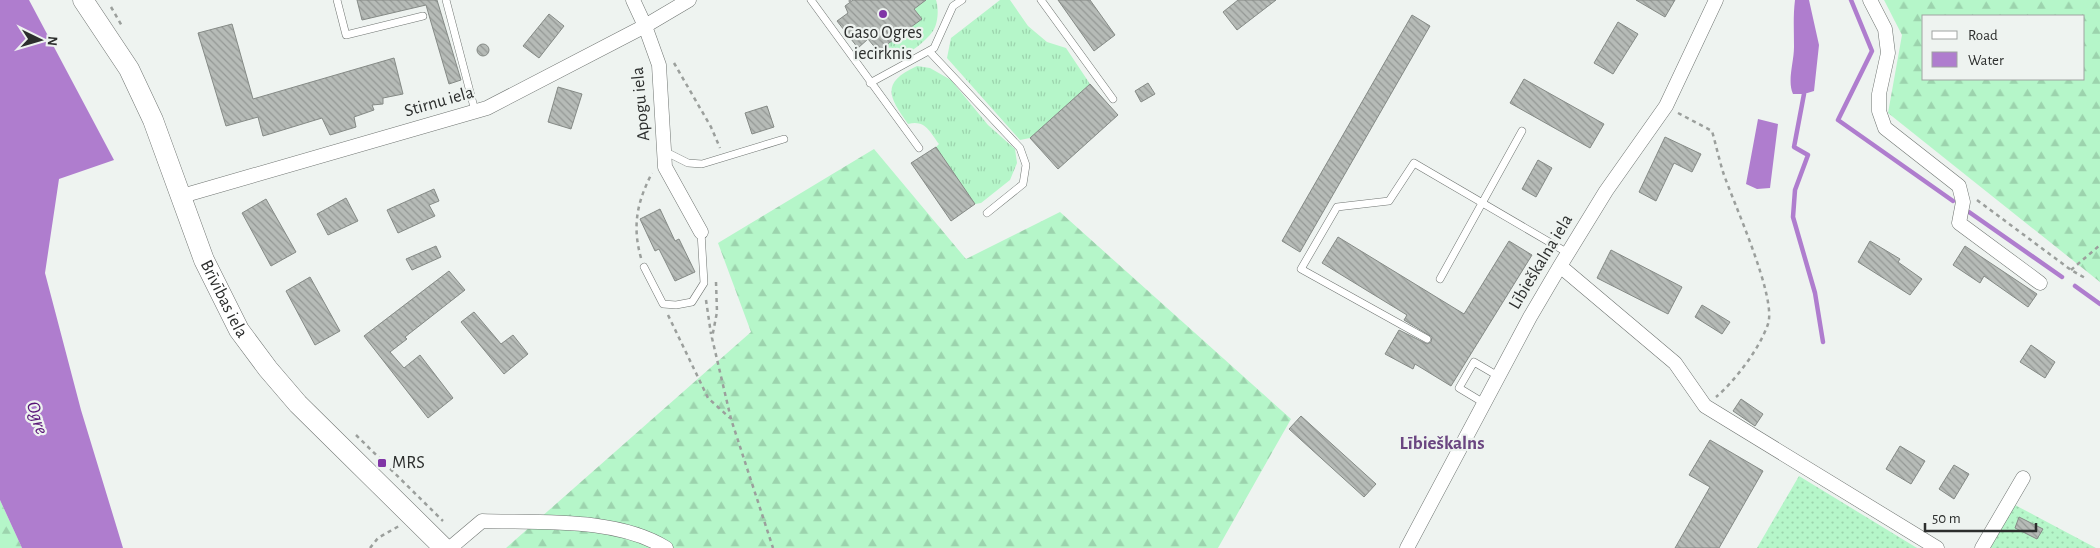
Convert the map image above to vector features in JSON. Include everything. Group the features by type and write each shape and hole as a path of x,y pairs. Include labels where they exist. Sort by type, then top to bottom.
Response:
{"main road":[{"name":"Brīvības iela","path":"83,0 102,25 129,69 153,120 204,260 239,330 262,362 298,404 413,518 452,545"}],"street":[{"name":"Apogu iela","path":"633,0 659,65 665,167 701,232"},
{"name":"Stirnu iela","path":"182,196 487,108 645,26 689,0"},
{"name":"Lībieškalna iela","path":"1407,548 1498,376 1560,266 1606,191 1666,106 1716,0"},
{"path":"1870,0 1884,29 1888,54 1879,94 1879,111 1884,128 1959,186 1963,202 1959,223 2040,283"},
{"path":"1560,266 1675,363 1705,406 1937,548"},
{"path":"1982,548 2023,478"},
{"path":"452,545 482,521 597,525 649,538 666,548"}],"lane":[{"path":"337,0 346,35 423,16"},
{"path":"446,0 476,111"},
{"path":"811,0 919,148"},
{"path":"870,82 934,48 953,6 962,0"},
{"path":"1041,0 1113,99"},
{"path":"929,51 1020,148 1026,165 1023,184 987,213"},
{"path":"1440,279 1522,131"},
{"name":"Apogu iela","path":"663,151 688,163 702,164 784,139"},
{"path":"1427,339 1301,269 1337,207 1389,200 1414,163 1568,253"},
{"path":"644,267 663,304 676,305 692,302 704,283 701,232"},
{"path":"1484,403 1459,388 1474,362 1498,376"}],"path":[{"path":"105,0 124,28"},
{"path":"654,50 673,62 712,127 723,157"},
{"path":"1666,106 1712,131 1723,172 1766,289 1769,322 1748,361 1731,384 1705,406"},
{"path":"644,267 637,244 635,222 643,191 663,151"},
{"path":"1959,186 2071,270 2087,279"},
{"path":"2071,270 2100,245"},
{"path":"712,338 717,297 714,273"},
{"path":"704,283 712,338 731,419 773,548"},
{"path":"663,304 708,398 731,419"},
{"path":"349,430 370,446 452,545"},
{"path":"370,548 378,538 413,518"}],"green space":[{"path":"926,0 936,0 938,12 935,28 928,37 915,48 899,57 891,58 884,56 878,51 922,19 914,9"},
{"path":"1000,0 1010,0 1028,26 1047,42 1066,48 1090,84 1030,138 1020,140 947,58 951,38"},
{"path":"1884,0 2100,0 2100,282 1888,113 1902,35"},
{"path":"917,66 930,68 951,80 988,125 1015,149 1017,163 1010,180 981,203 975,204 936,147 939,144 930,131 919,123 908,124 896,106 892,91 893,85 897,78"},
{"path":"874,149 966,259 1060,212 1291,419 1218,548 506,548 751,332 718,243"},
{"path":"1799,476 1917,548 1757,548"},
{"path":"0,500 22,548 0,548"},
{"path":"2015,505 2096,548 1989,548"}],"water":[{"name":"Ogre","path":"0,0 29,0 114,160 59,179 45,273 81,410 123,548 22,548 0,500"},
{"path":"1795,0 1809,0 1819,45 1814,91 1804,94 1793,94 1791,89"},
{"path":"1758,119 1778,124 1770,188 1757,189 1746,184"}],"building":[{"path":"357,0 437,0 461,80 449,84 426,5 362,20"},
{"path":"853,0 926,0 914,9 922,19 878,51 868,39 858,48 837,21 848,13 845,6"},
{"path":"1058,0 1090,0 1115,35 1094,51"},
{"path":"1238,0 1276,0 1237,30 1223,12"},
{"path":"1636,0 1675,0 1665,17"},
{"path":"549,14 564,26 539,58 523,46"},
{"path":"1412,15 1430,26 1300,252 1282,241"},
{"path":"1618,22 1638,34 1613,74 1594,63"},
{"path":"232,24 253,99 394,58 403,94 383,98 383,104 372,105 374,110 354,117 356,127 330,135 322,118 263,136 258,117 226,126 198,33"},
{"path":"481,44 485,44 489,50 485,56 481,56 477,52 477,48"},
{"path":"1524,79 1604,124 1590,148 1510,103"},
{"path":"1148,83 1155,94 1141,102 1135,91"},
{"path":"1090,84 1118,115 1058,169 1030,138"},
{"path":"558,87 582,94 571,129 548,122"},
{"path":"767,106 774,127 752,134 745,113"},
{"path":"1665,137 1701,154 1692,172 1674,163 1656,201 1639,192"},
{"path":"936,147 975,204 951,221 911,163"},
{"path":"1538,160 1552,168 1536,197 1522,189"},
{"path":"434,189 439,201 429,205 435,216 398,233 387,210"},
{"path":"346,198 358,221 328,235 317,214"},
{"path":"266,199 296,252 271,266 242,213"},
{"path":"660,209 675,241 679,239 695,272 675,281 659,249 655,251 640,219"},
{"path":"1338,237 1464,314 1509,241 1532,255 1451,386 1415,364 1413,369 1385,354 1399,330 1427,344 1431,342 1432,337 1404,320 1407,315 1322,263"},
{"path":"1870,241 1900,259 1898,262 1922,279 1910,295 1858,262"},
{"path":"436,246 441,257 412,270 406,259"},
{"path":"1965,246 2037,294 2028,307 1984,276 1980,283 1953,265"},
{"path":"1611,250 1682,287 1668,314 1597,278"},
{"path":"449,271 465,290 405,337 407,339 390,352 404,368 420,355 453,398 428,418 364,336"},
{"path":"310,277 340,331 315,345 286,291"},
{"path":"1702,305 1730,322 1722,334 1695,317"},
{"path":"474,312 501,344 513,335 528,354 504,374 461,322"},
{"path":"2031,345 2055,362 2045,378 2020,362"},
{"path":"1741,399 1763,414 1755,426 1733,411"},
{"path":"1301,416 1376,484 1364,497 1289,429"},
{"path":"1710,440 1763,471 1719,548 1675,548 1710,487 1689,475"},
{"path":"1900,446 1925,461 1911,484 1886,469"},
{"path":"1954,465 1969,474 1954,499 1939,489"},
{"path":"2019,517 2043,529 2037,539 2015,528"}],"waterway":[{"path":"1851,0 1872,51 1838,120 1953,201"},
{"path":"1804,94 1794,147 1808,155 1795,190 1793,217 1815,293 1823,342"},
{"path":"1969,212 2062,277"},
{"path":"2075,286 2100,304"}],"place":[{"name":"Gaso Ogres iecirknis","path":"883,14"},
{"name":"MRS","path":"382,463"}],"district":[{"name":"Lībieškalns","path":"1442,443"}]}
